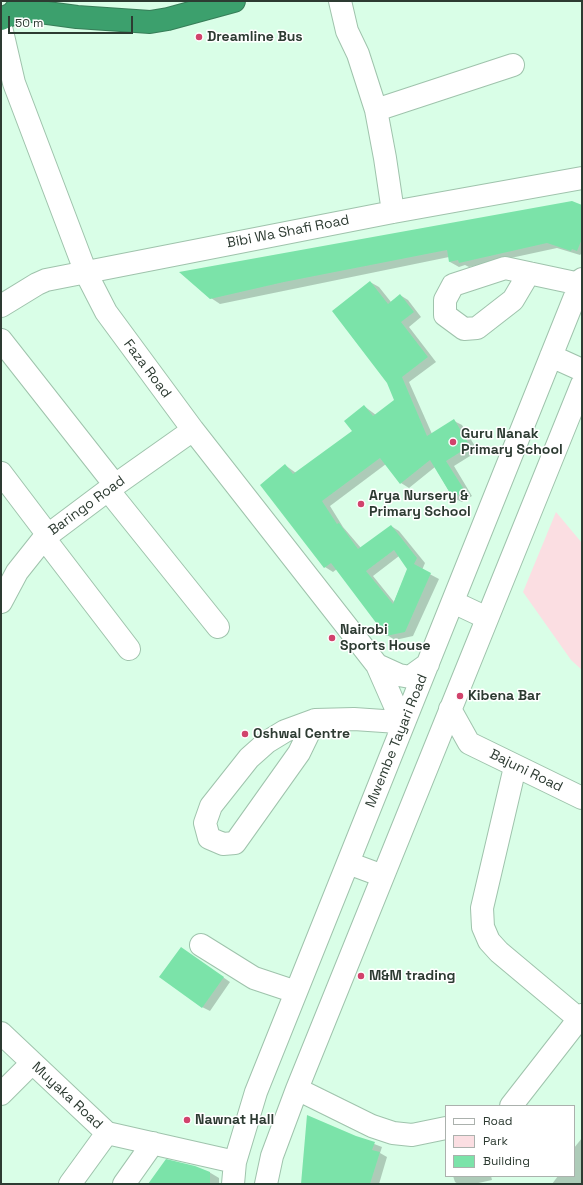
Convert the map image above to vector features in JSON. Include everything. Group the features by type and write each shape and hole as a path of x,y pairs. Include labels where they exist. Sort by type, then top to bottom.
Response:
{"highway":[{"path":"14,10 77,17 150,22 168,19 234,1"}],"street":[{"path":"340,1 347,31 358,54 376,110 393,212"},
{"name":"Faza Road","path":"1,27 7,87 86,273 106,312 194,430 377,665"},
{"path":"376,110 513,65"},
{"name":"Bibi Wa Shafi Road","path":"1,306 41,282 393,212 582,178"},
{"path":"529,273 581,281"},
{"name":"Mwembe Tayari Road","path":"233,1184 235,1162 256,1092 348,862 399,728 428,664 581,281"},
{"path":"1,340 111,488 218,627"},
{"path":"551,356 582,370"},
{"path":"266,1184 272,1156 297,1089 582,384"},
{"name":"Baringo Road","path":"3,594 17,572 46,537 111,488 194,430"},
{"path":"1,473 46,537 129,649"},
{"path":"453,602 487,618"},
{"path":"377,665 399,675 410,677 428,664"},
{"path":"315,720 299,753 235,843 223,844 209,838 205,823 211,806 249,758 273,738 286,731 315,720 354,719 399,728 396,706 377,665"},
{"path":"434,748 470,743 450,709"},
{"name":"Bajuni Road","path":"470,743 515,767 582,798"},
{"path":"512,1105 580,1017 499,952 489,941 483,927 482,908 515,767"},
{"path":"348,862 383,876"},
{"path":"201,944 254,978 296,992"},
{"name":"Muyaka Road","path":"1,1034 107,1133 235,1162"},
{"path":"1,1094 32,1063"},
{"path":"297,1089 372,1126 393,1133 412,1135 445,1128"},
{"path":"248,1118 282,1128"},
{"path":"70,1184 107,1133"},
{"path":"124,1184 153,1143"}],"green space":[{"path":"556,512 582,543 582,670 571,660 523,592"}],"building":[{"path":"572,201 582,205 582,239 577,251 572,249 571,251 547,243 459,263 458,260 449,262 447,250 284,282 210,299 179,272"},
{"path":"370,281 388,304 400,294 414,312 401,322 428,357 402,377 427,436 454,419 470,446 446,461 465,491 453,498 430,460 400,484 380,458 322,501 337,524 339,523 358,549 391,525 417,558 414,564 431,573 405,632 386,636 331,563 324,568 260,485 285,464 293,474 352,431 344,421 364,405 373,416 394,400 387,383 332,311","holes":["394,550 407,569 393,604 366,571"]},
{"path":"181,947 224,977 202,1008 159,977"},
{"path":"307,1115 356,1136 375,1142 372,1150 380,1152 370,1184 301,1184"},
{"path":"166,1159 195,1166 210,1172 210,1184 148,1184"}],"place":[{"name":"Dreamline Bus","path":"199,37"},
{"name":"Guru Nanak Primary School","path":"453,442"},
{"name":"Arya Nursery & Primary School","path":"361,504"},
{"name":"Nairobi Sports House","path":"332,638"},
{"name":"Kibena Bar","path":"460,696"},
{"name":"Oshwal Centre","path":"245,734"},
{"name":"M&M trading","path":"361,976"},
{"name":"Nawnat Hall","path":"187,1120"}]}
